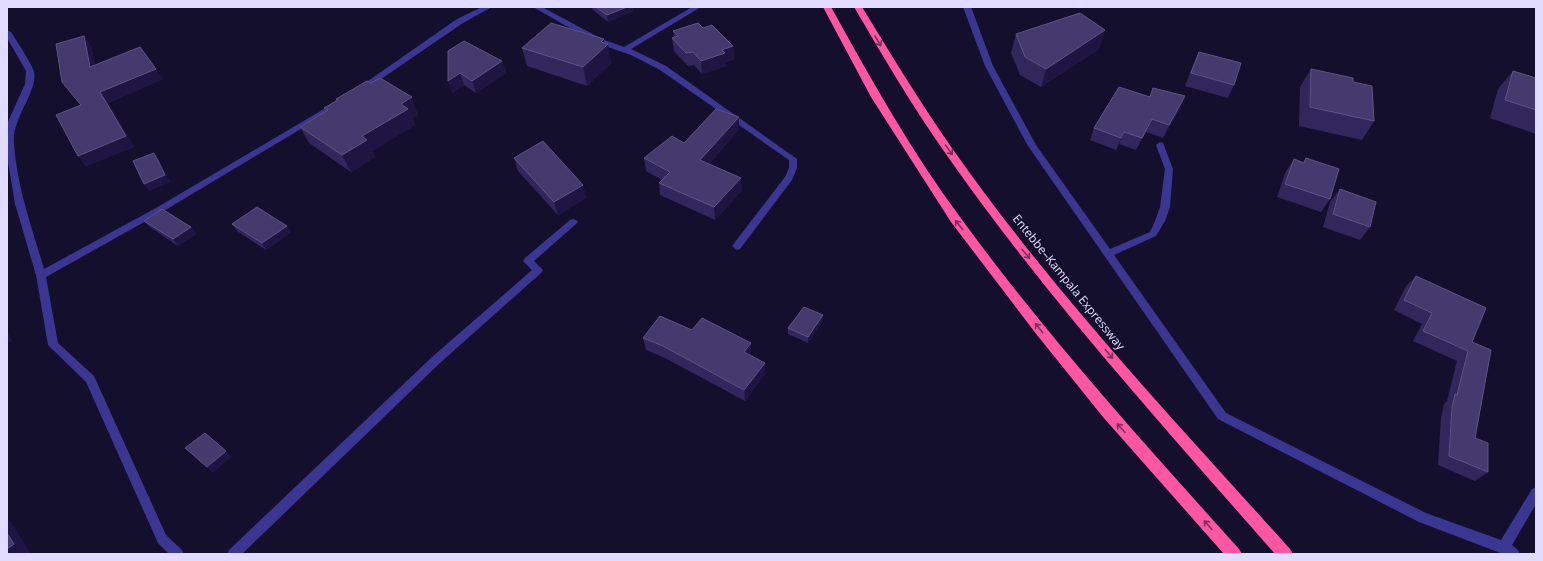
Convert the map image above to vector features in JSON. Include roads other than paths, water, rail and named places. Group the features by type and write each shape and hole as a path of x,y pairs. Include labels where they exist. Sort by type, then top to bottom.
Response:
{"highway":[{"path":"827,7 876,97 955,219 1041,331 1108,413 1234,554"},
{"name":"Entebbe–Kampala Expressway","path":"858,7 921,111 1014,240 1145,397 1285,554"}],"street":[{"path":"41,275 159,210 349,97 460,21 488,7"},
{"path":"537,7 599,41 625,50 663,68 793,159 793,168 789,178 737,246"},
{"path":"625,50 697,7"},
{"path":"967,7 989,66 1032,146 1222,416 1423,518 1509,551 1536,493"},
{"path":"7,32 30,71 29,84 11,125 9,143 20,204 41,275 52,345 90,379 162,539 178,554"},
{"path":"1108,254 1153,234 1160,221 1165,207 1169,169 1160,145"},
{"path":"233,554 436,360 538,270 528,261 572,222"}]}
